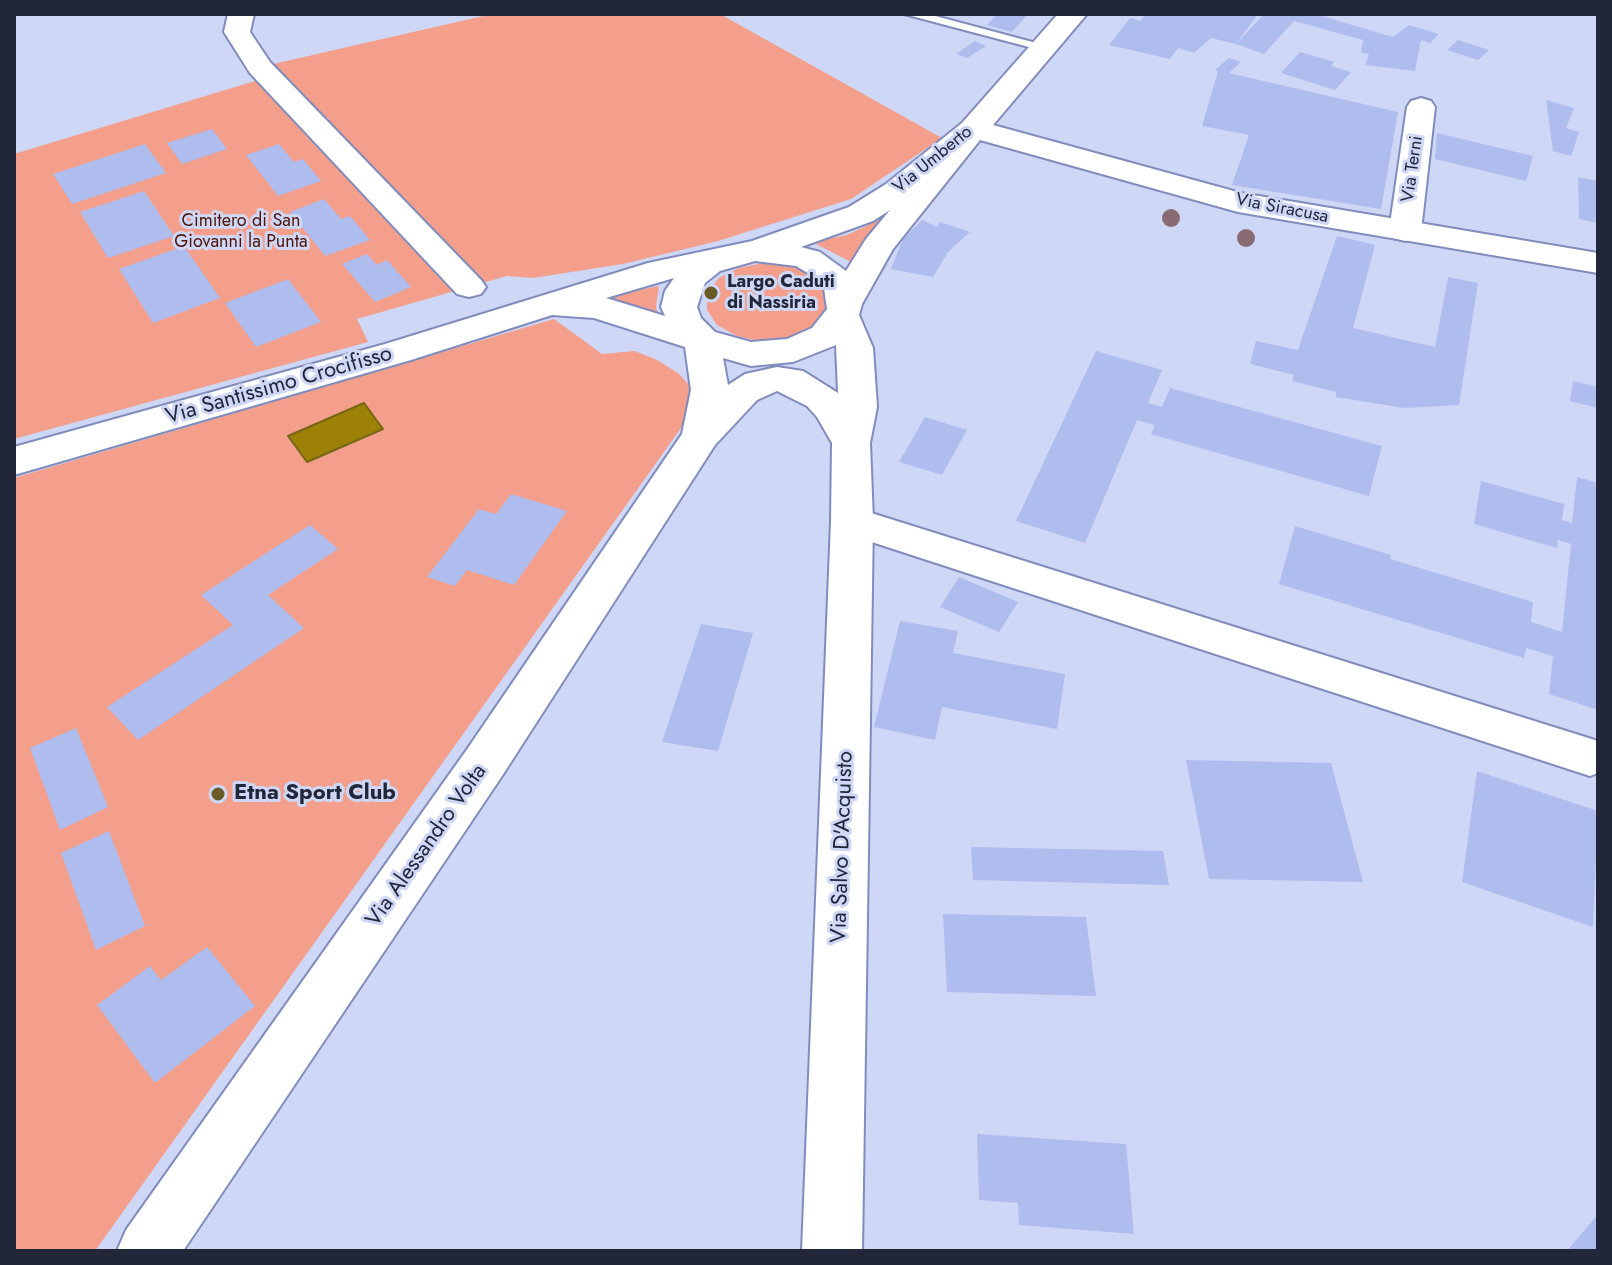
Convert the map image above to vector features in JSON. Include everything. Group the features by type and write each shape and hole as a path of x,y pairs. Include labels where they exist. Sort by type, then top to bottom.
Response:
{"street":[{"path":"241,14 237,32 260,67 469,287"},
{"name":"Via Umberto","path":"742,253 861,214 897,191 973,129 1073,14"},
{"name":"Via Terni","path":"1405,231 1421,107"},
{"path":"701,436 744,391 825,336 844,310 878,246 973,129"},
{"name":"Via Siracusa","path":"973,129 1238,202 1598,263"},
{"path":"701,436 710,390 702,340 685,323 679,307 682,291 700,270 742,253 783,252 808,259 828,271 841,286 844,310"},
{"name":"Via Santissimo Crocifisso","path":"14,461 398,352 660,270 742,253"},
{"path":"543,307 596,307 702,340 774,373 832,409 851,443"},
{"name":"Via Salvo D'Acquisto","path":"832,1251 852,521 851,443 858,407 855,348 844,310"},
{"name":"Via Alessandro Volta","path":"147,1251 476,775 701,436"},
{"path":"852,521 1590,757"}],"lane":[{"path":"911,14 1044,47"}],"green space":[{"name":"Cimitero di San Giovanni la Punta","path":"492,14 720,14 942,138 851,199 718,241 623,264 533,278 507,276 357,319 368,342 14,439 14,154 268,77 260,67"},
{"path":"879,220 851,262 812,242 847,235"},
{"path":"763,263 788,264 811,272 827,285 833,300 813,331 790,339 762,342 737,336 717,325 707,310 707,293 719,278 739,268"},
{"path":"659,286 658,317 598,298"},
{"name":"Etna Sport Club","path":"554,319 602,354 635,351 678,373 693,389 686,421 95,1251 14,1251 14,478"}],"shaded area":[{"path":"364,403 383,429 307,462 288,436"}],"building":[{"path":"997,14 1028,14 1012,32 987,25"},
{"path":"1146,14 1258,14 1236,44 1211,38 1194,53 1178,48 1170,59 1109,45 1130,18 1140,21"},
{"path":"1264,14 1315,14 1393,37 1409,25 1439,34 1430,43 1421,40 1415,71 1365,65 1369,54 1361,53 1363,40 1294,21 1264,54 1236,44"},
{"path":"1458,40 1489,50 1478,60 1447,50"},
{"path":"975,41 986,46 967,58 956,54"},
{"path":"1300,52 1334,62 1331,66 1351,72 1335,90 1281,73"},
{"path":"1229,58 1241,62 1229,73 1398,112 1381,209 1232,185 1249,135 1202,126 1218,71 1215,70"},
{"path":"1546,100 1574,108 1566,128 1579,132 1571,156 1553,151"},
{"path":"212,129 227,149 182,164 167,143"},
{"path":"1437,133 1533,156 1526,181 1435,159"},
{"path":"145,144 166,173 72,204 53,174"},
{"path":"279,144 294,162 303,159 321,181 278,196 246,155"},
{"path":"1578,177 1598,181 1598,223 1579,219"},
{"path":"144,191 174,236 108,258 80,212"},
{"path":"324,199 341,219 350,216 370,240 325,256 290,212"},
{"path":"922,220 937,227 940,222 970,232 948,252 933,277 891,269 903,239"},
{"path":"1337,236 1375,245 1353,328 1435,347 1448,277 1478,283 1459,405 1404,408 1336,397 1336,392 1292,381 1294,375 1250,364 1256,341 1298,350"},
{"path":"184,246 220,298 153,323 119,269"},
{"path":"367,254 377,265 387,260 411,287 375,302 342,264"},
{"path":"288,279 321,322 256,347 225,303"},
{"path":"1096,351 1162,370 1148,403 1162,407 1170,388 1382,446 1369,496 1151,434 1155,425 1137,420 1085,543 1016,521"},
{"path":"1573,381 1598,387 1598,408 1570,401"},
{"path":"925,417 967,430 942,475 899,462"},
{"path":"1577,477 1598,483 1598,710 1549,694 1553,656 1526,648 1524,658 1279,584 1295,526 1391,555 1390,559 1533,602 1531,622 1562,632 1571,544 1558,540 1557,548 1474,524 1481,481 1564,504 1562,520 1572,523"},
{"path":"511,494 567,511 514,585 467,570 455,586 427,577 479,509 496,514"},
{"path":"310,525 338,549 268,595 304,628 138,740 107,707 233,625 201,595"},
{"path":"959,577 1018,602 999,632 940,607"},
{"path":"900,621 958,631 953,653 1065,674 1057,729 942,707 935,740 874,727"},
{"path":"701,624 753,633 718,751 662,742"},
{"path":"76,728 108,807 60,830 30,748"},
{"path":"1186,760 1331,763 1363,882 1209,879"},
{"path":"1477,771 1598,811 1593,927 1462,882"},
{"path":"109,831 145,926 96,950 61,853"},
{"path":"971,847 1163,851 1169,885 973,880"},
{"path":"943,914 1086,917 1096,996 947,992"},
{"path":"207,947 255,1006 155,1083 97,1005 150,966 161,980"},
{"path":"977,1134 1126,1144 1134,1234 1019,1225 1018,1203 979,1200"},
{"path":"1598,1214 1598,1251 1567,1251"}],"place":[{"name":"Largo Caduti di Nassiria","path":"711,293"},
{"name":"Etna Sport Club","path":"218,794"}]}
